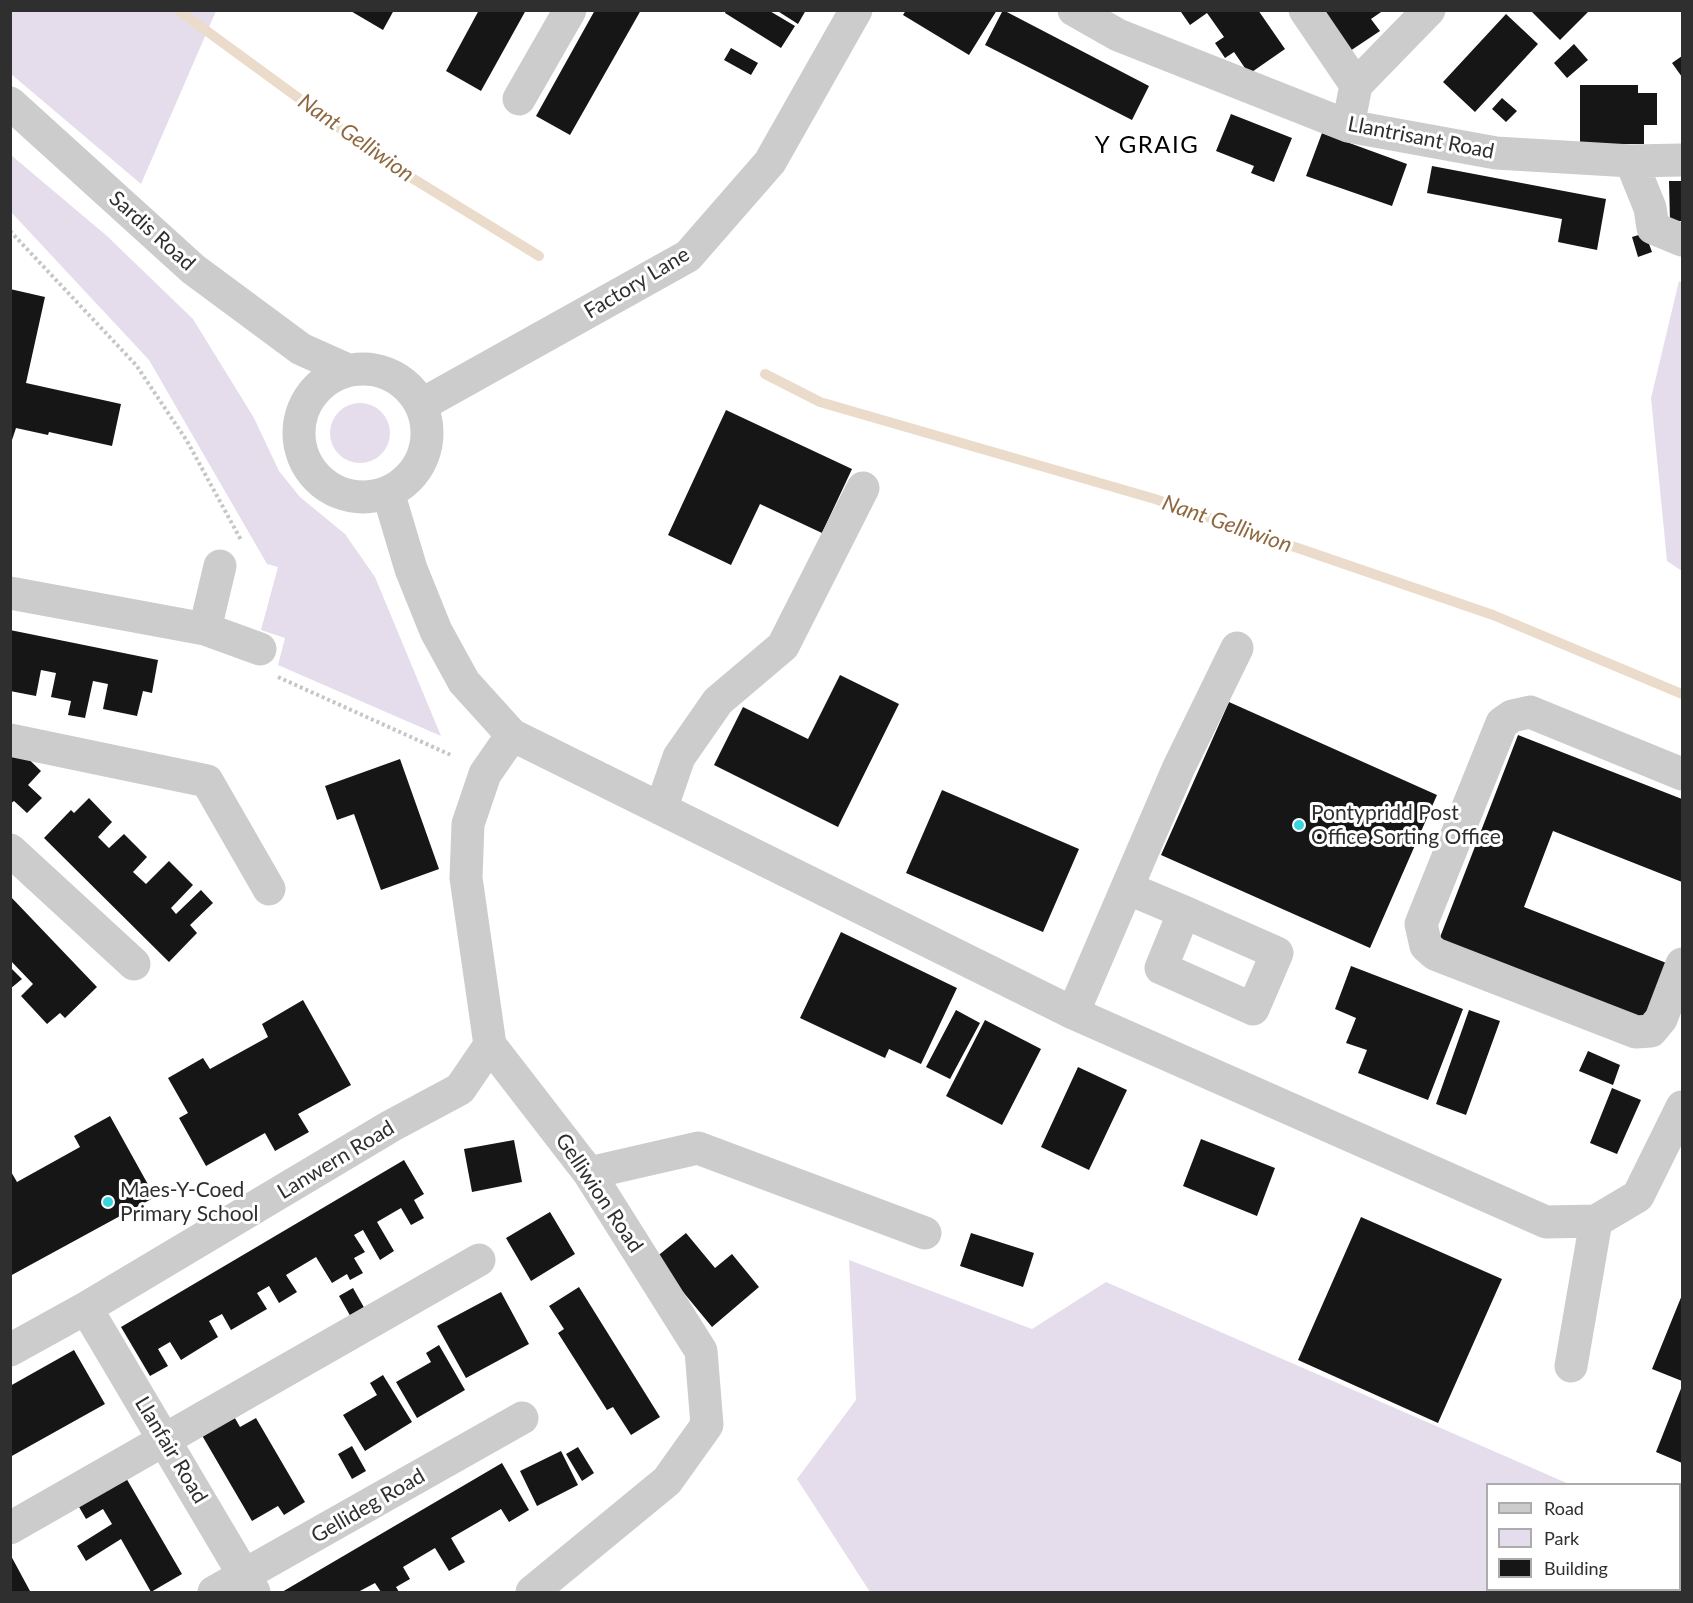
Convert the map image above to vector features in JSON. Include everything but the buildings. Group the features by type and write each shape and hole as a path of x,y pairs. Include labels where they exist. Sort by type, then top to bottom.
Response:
{"street":[{"path":"519,99 570,10"},
{"name":"Factory Lane","path":"421,405 688,256 770,162 855,10"},
{"name":"Llantrisant Road","path":"1074,10 1115,23 1348,126 1496,153 1631,161 1683,160"},
{"path":"1305,10 1356,85"},
{"path":"1348,126 1356,85 1429,10"},
{"name":"Sardis Road","path":"10,103 193,269 301,349 348,370"},
{"path":"1631,161 1650,208 1653,228 1683,240"},
{"path":"301,349 303,407 299,433 302,455 313,473 330,488 351,496 366,497 388,492 411,475 423,456 427,427 421,405 408,387 390,375 370,369 348,370 334,375 316,389 303,407"},
{"path":"661,809 680,757 718,701 783,646 863,488"},
{"path":"388,492 411,569 436,632 464,682 512,735 1073,1013 1546,1222 1596,1221 1638,1196 1681,1115"},
{"path":"205,629 220,566"},
{"path":"10,593 205,629 266,662"},
{"path":"1073,1013 1178,769 1237,648"},
{"path":"1683,774 1530,712 1512,716 1502,723 1422,924 1426,946 1435,954 1636,1032 1651,1031 1661,1020 1683,964"},
{"name":"Gelliwion Road","path":"512,735 485,774 468,824 466,878 490,1045 589,1173 701,1351 707,1425 667,1481 532,1593"},
{"path":"10,740 207,781 269,889"},
{"path":"15,863 134,964"},
{"path":"1127,888 1184,912"},
{"name":"Lanwern Road","path":"10,1350 86,1308 392,1126 460,1089 490,1045"},
{"path":"589,1173 698,1148 925,1233"},
{"path":"1571,1366 1596,1221"},
{"path":"10,1528 479,1260"},
{"name":"Llanfair Road","path":"86,1308 250,1584"},
{"name":"Gellideg Road","path":"214,1593 250,1584 522,1418"}],"path":[{"path":"10,231 136,365 187,441 242,542"},
{"path":"266,662 453,756"}],"green space":[{"path":"11,10 216,11 141,184 11,74"},
{"path":"11,155 107,236 193,319 254,418 279,471 300,497 345,534 375,577 441,736 278,665 285,638 261,630 278,567 267,564 149,360 11,212"},
{"path":"1679,281 1682,283 1682,571 1667,561 1651,398"},
{"path":"360,403 377,408 385,416 390,433 385,450 377,458 360,463 343,458 335,450 330,433 335,416 343,408"},
{"path":"849,1260 1032,1329 1106,1282 1567,1483 1486,1483 1486,1591 1681,1591 1681,1534 1682,1592 870,1592 797,1479 856,1400"}],"waterway":[{"name":"Nant Gelliwion","path":"178,10 386,162 539,256"},
{"name":"Nant Gelliwion","path":"765,374 820,402 1155,499 1493,615 1682,694"}],"place":[{"name":"Pontypridd Post Office Sorting Office","path":"1299,825"},
{"name":"Maes-Y-Coed Primary School","path":"108,1202"}],"district":[{"name":"Y GRAIG","path":"1147,145"}]}
